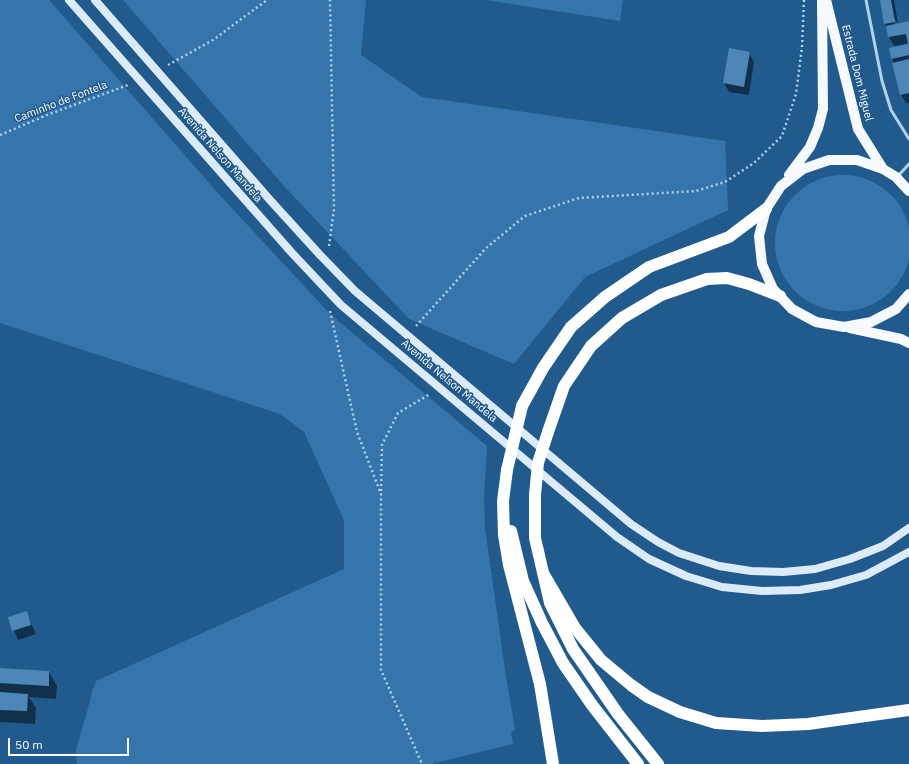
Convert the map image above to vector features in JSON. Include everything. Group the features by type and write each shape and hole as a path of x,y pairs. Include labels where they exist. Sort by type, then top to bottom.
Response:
{"highway":[{"path":"552,764 540,684 509,565 504,535 503,501 507,470 522,406 543,368 571,327 605,297 649,267 729,236 766,209"},
{"path":"658,764 618,714 573,649 550,603 535,538 535,495 538,463 564,386 592,346 622,318 661,295 707,278 727,278 749,284 780,296"},
{"path":"503,501 523,581 542,623 563,663 638,764"},
{"path":"543,573 575,628 601,660 630,685 648,697 680,712 716,723 762,726 808,724 909,710"}],"main road":[{"name":"Avenida Nelson Mandela","path":"69,0 286,247 341,305 617,537 649,559 686,576 722,587 762,591 800,590 830,585 866,575 909,552"},
{"name":"Avenida Nelson Mandela","path":"95,0 270,200 355,291 631,524 658,542 679,553 719,566 751,571 782,572 815,569 850,559 883,546 909,528"},
{"name":"Estrada Dom Miguel","path":"822,0 823,109 818,128 810,147 766,209 759,236 762,264 773,289 792,309 816,322 844,327"},
{"name":"Estrada Dom Miguel","path":"826,0 858,129 883,169"},
{"path":"781,186 803,169 829,160 857,160 883,169 896,177 908,188"},
{"path":"844,327 871,322 896,309 909,294"},
{"path":"844,327 900,338 909,343"}],"lane":[{"path":"866,0 884,88 891,110 900,127 909,139"},
{"path":"896,177 909,164"}],"path":[{"path":"168,65 213,40 267,0"},
{"path":"329,246 334,209 330,0"},
{"path":"416,326 486,248 525,216 579,198 696,191 725,182 754,163 782,136 796,94 802,46 804,0"},
{"name":"Caminho de Fontela","path":"0,135 47,115 128,85"},
{"path":"329,307 357,432 381,494"},
{"path":"422,764 381,670 382,445 398,413 430,394"}],"shaded area":[{"path":"0,0 49,0 217,192 330,314 487,446 484,497 485,528 515,730 511,732 513,744 435,763 434,760 434,764 77,764 76,750 92,694 92,689 94,688 96,681 344,569 344,520 304,432 280,414 0,323"},
{"path":"123,0 366,0 361,55 422,97 725,141 728,210 585,277 514,364 409,319 284,186"},
{"path":"486,0 623,0 620,21"},
{"path":"836,175 850,175 875,183 886,190 896,200 906,217 910,230 910,256 906,269 896,286 886,296 863,308 850,311 836,311 811,303 800,296 790,286 778,263 775,250 775,236 783,211 790,200 800,190 823,178"}],"building":[{"path":"880,0 891,0 895,22 884,24"},
{"path":"909,21 909,55 891,59 889,48 908,44 906,34 888,37 886,26"},
{"path":"729,48 750,52 744,87 723,83"},
{"path":"909,59 909,93 900,95 892,63"},
{"path":"27,611 31,625 12,631 8,617"},
{"path":"0,668 49,671 49,686 0,683"},
{"path":"0,692 28,694 27,711 0,710"}]}
